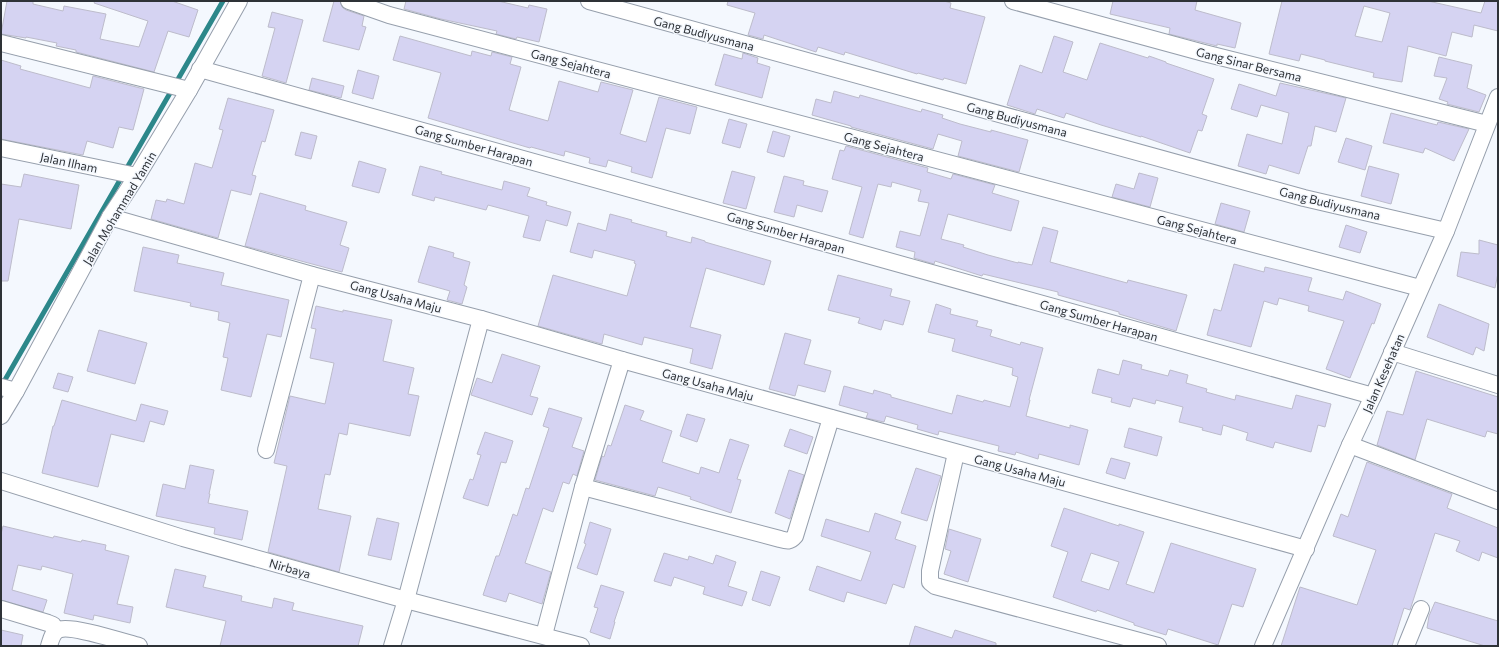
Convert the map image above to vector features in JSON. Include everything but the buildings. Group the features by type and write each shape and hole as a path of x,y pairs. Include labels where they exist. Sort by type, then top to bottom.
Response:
{"street":[{"name":"Gang Sejahtera","path":"348,1 389,15 1420,288"},
{"name":"Gang Budiyusmana","path":"590,1 1304,198 1446,231"},
{"name":"Gang Sinar Bersama","path":"1013,1 1204,53 1487,124"},
{"name":"Jalan Mohammad Yamin","path":"1,416 110,217 137,176 189,90 236,2"},
{"path":"1,43 189,90"},
{"name":"Gang Sumber Harapan","path":"200,68 1373,396"},
{"name":"Jalan Kesehatan","path":"1263,646 1350,445 1446,231 1498,97"},
{"name":"Jalan Ilham","path":"1,148 137,176"},
{"name":"Gang Usaha Maju","path":"110,217 312,274 481,318 622,360 1306,549"},
{"path":"266,450 312,274"},
{"path":"392,646 406,600 481,318"},
{"path":"1392,352 1498,385"},
{"path":"544,635 583,487 622,360"},
{"path":"1,387 16,391"},
{"path":"583,487 787,541 792,540 795,536 832,418"},
{"path":"1350,445 1498,501"},
{"path":"956,452 930,571 930,582 935,586 1158,646"},
{"name":"Nirbaya","path":"1,481 183,538 406,600 544,635 581,646"},
{"path":"1,609 48,622 53,625 56,631"},
{"path":"1406,646 1421,609"},
{"path":"50,646 52,636 56,631 62,628 91,633 139,646"}],"waterway":[{"path":"2,385 223,1"}]}
